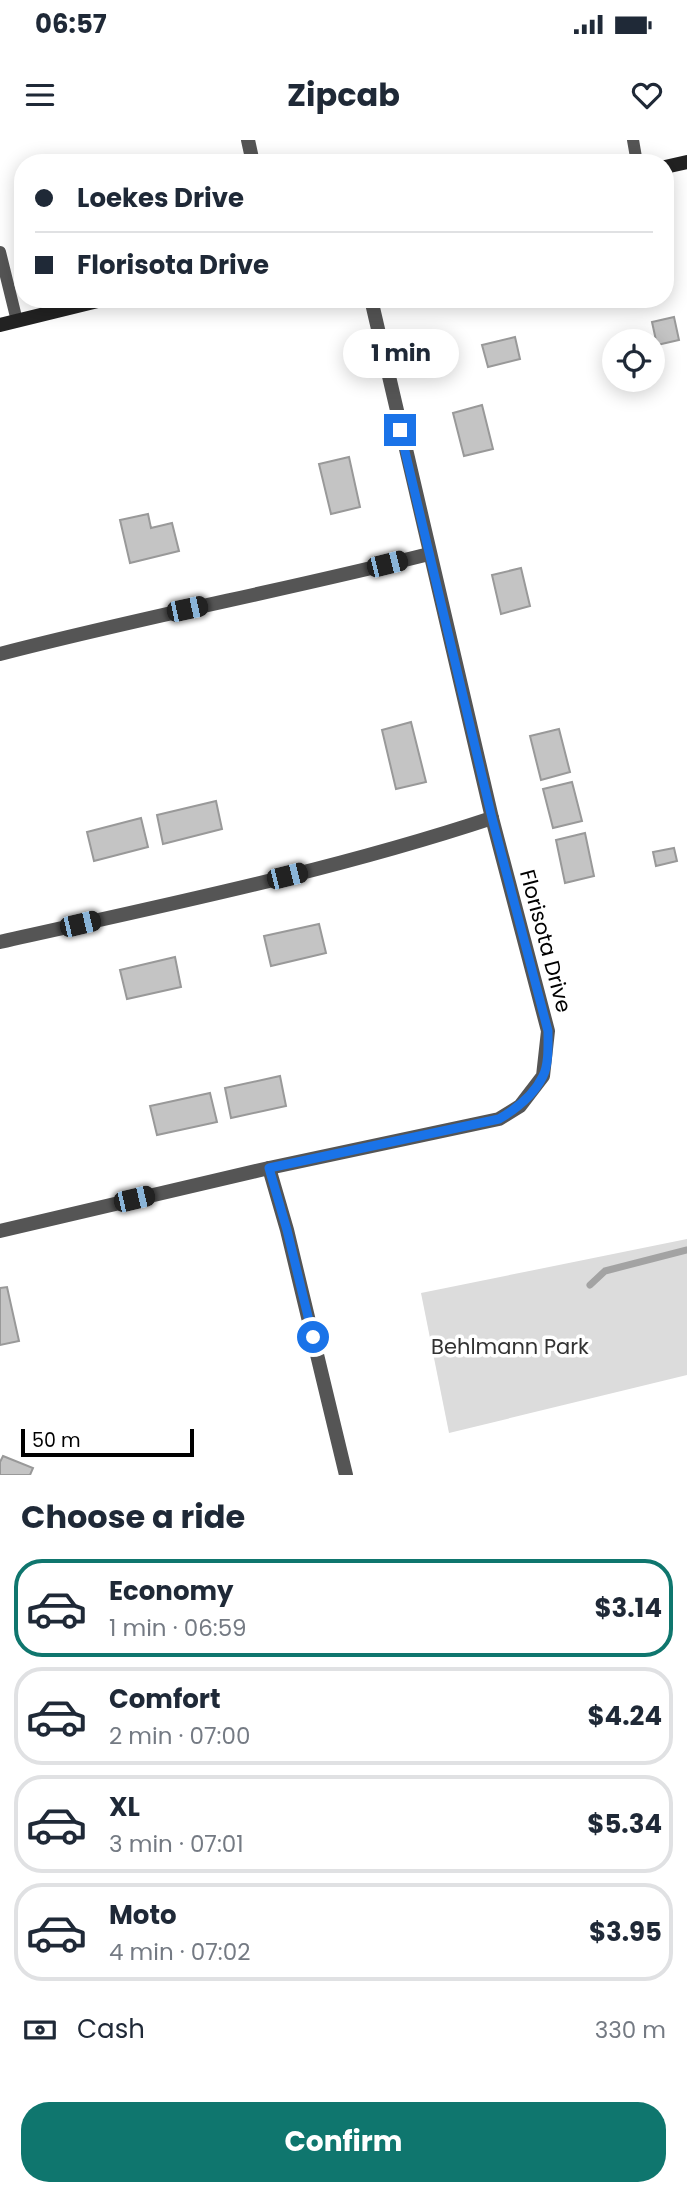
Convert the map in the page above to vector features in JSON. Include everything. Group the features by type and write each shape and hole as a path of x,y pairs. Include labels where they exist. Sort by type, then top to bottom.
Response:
{"street":[{"path":"0,325 70,308"},
{"name":"Florisota Drive","path":"0,1231 269,1168 499,1119 520,1106 543,1076 548,1031 492,818 373,308"},
{"path":"0,654 107,626 346,575 429,554"},
{"path":"0,942 312,869 421,841 492,818"},
{"path":"269,1168 287,1230 346,1475"}],"lane":[{"path":"0,252 17,321"}],"green space":[{"name":"Behlmann Park","path":"687,1239 687,1375 449,1433 421,1293"}],"building":[{"path":"674,317 679,340 665,343 665,329 654,329 652,322"},
{"path":"515,337 520,359 488,367 482,345"},
{"path":"482,405 493,449 464,456 453,413"},
{"path":"349,457 360,507 331,514 319,464"},
{"path":"148,514 151,528 172,523 179,551 130,563 120,520"},
{"path":"521,568 530,606 501,614 492,575"},
{"path":"411,722 426,782 396,789 382,730"},
{"path":"559,729 570,772 541,780 530,736"},
{"path":"572,782 582,821 553,828 543,789"},
{"path":"216,801 222,829 163,844 157,815"},
{"path":"141,818 148,847 94,861 87,832"},
{"path":"585,833 594,876 565,883 556,840"},
{"path":"674,848 677,861 656,866 653,852"},
{"path":"319,924 326,953 271,966 264,936"},
{"path":"175,957 181,987 127,999 120,970"},
{"path":"280,1076 286,1106 231,1118 225,1088"},
{"path":"210,1093 217,1122 157,1135 150,1106"},
{"path":"7,1287 19,1341 0,1345 0,1288"},
{"path":"3,1456 33,1468 30,1475 0,1475"}],"waterway":[{"path":"590,1285 605,1271 687,1250"}],"route":[{"path":"313,1337 269,1168 499,1119 520,1106 543,1076 547,1054 548,1031 492,818 400,430"}]}
